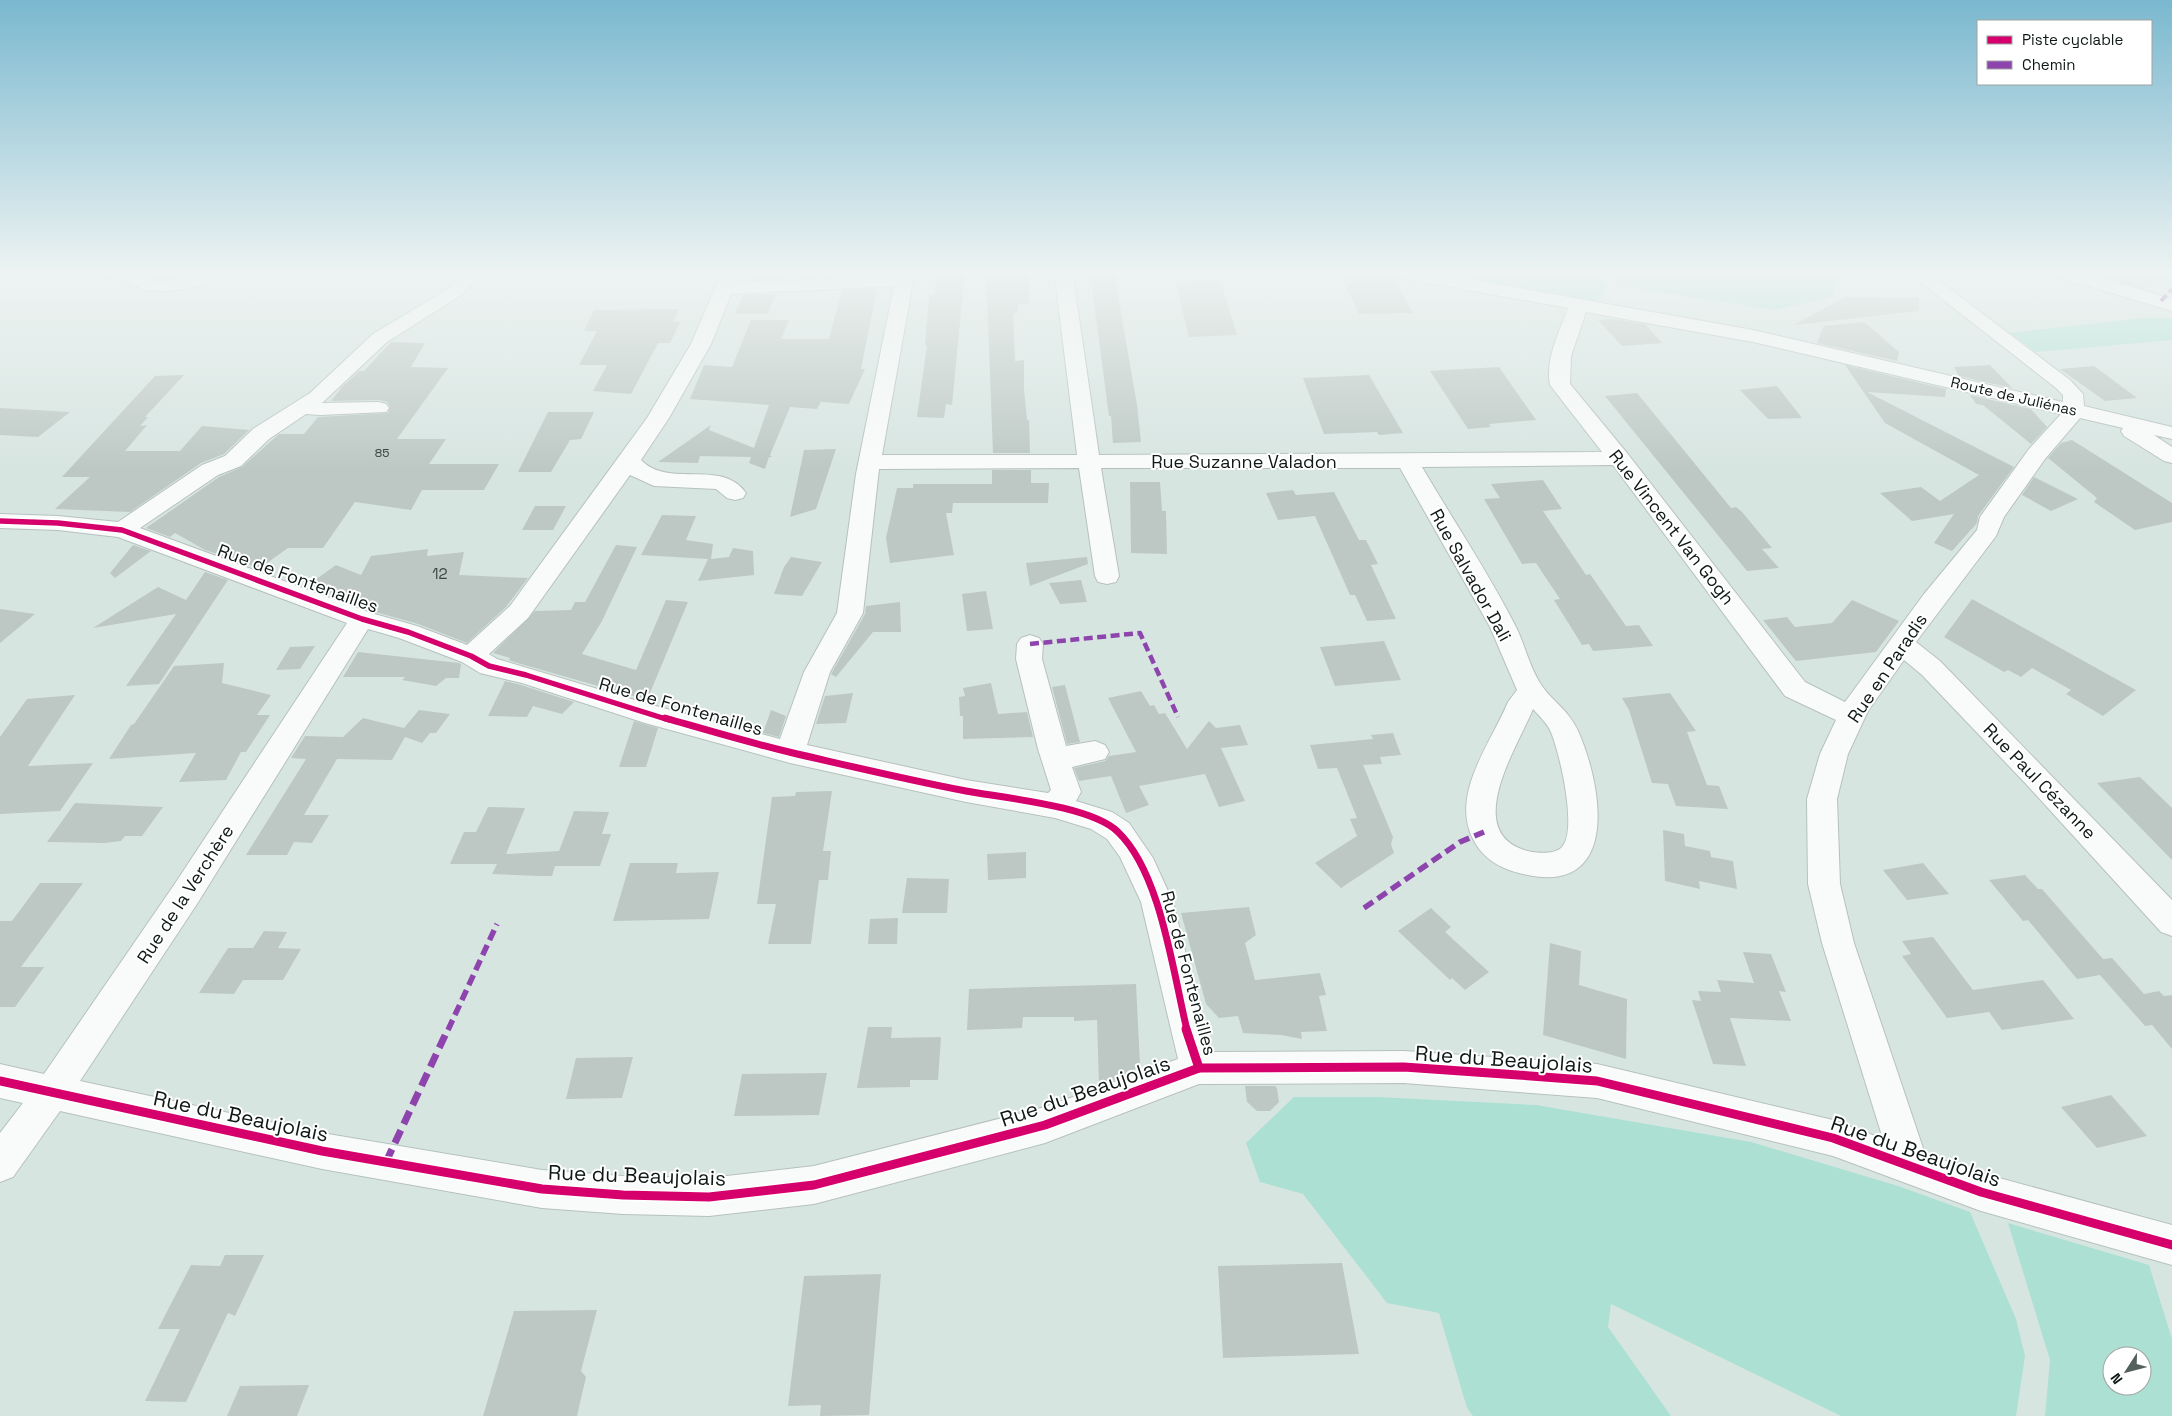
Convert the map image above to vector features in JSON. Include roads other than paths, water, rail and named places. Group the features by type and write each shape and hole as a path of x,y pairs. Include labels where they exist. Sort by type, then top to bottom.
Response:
{"street":[{"path":"122,530 210,470 233,461 262,434 304,407 383,336"},
{"path":"471,656 520,612 658,418 704,336"},
{"path":"790,752 817,672 850,613 870,462 894,336"},
{"path":"1072,336 1107,576"},
{"name":"Rue Vincent Van Gogh","path":"1569,336 1559,366 1557,378 1560,385 1619,458 1795,689 1852,716"},
{"name":"Route de Juliénas","path":"1753,336 2172,433"},
{"path":"2000,336 2074,394 2074,409"},
{"path":"304,407 379,408"},
{"path":"340,428 347,408"},
{"name":"Rue en Paradis","path":"1911,1168 1879,1064 1838,943 1824,884 1822,799 1834,754 1852,716 1886,664 1902,645 1933,600 1988,531 1992,517 2037,454 2068,421 2074,409"},
{"path":"2119,420 2136,434 2172,456"},
{"name":"Rue Suzanne Valadon","path":"870,462 1407,461 1619,458"},
{"path":"629,461 638,470 654,479 722,483 735,493"},
{"name":"Rue Salvador Dali","path":"1407,461 1503,628 1531,691 1551,711 1564,732 1575,765 1584,824 1581,846 1572,857 1557,864 1537,865 1514,858 1497,850 1484,832 1482,818 1484,786 1522,702 1531,691"},
{"name":"Rue de Fontenailles","path":"0,521 58,523 122,530 362,620 408,632 471,656 489,666 526,675 645,713 790,752 966,791 1055,806 1101,820 1118,831 1142,867 1157,902 1191,1048 1199,1068"},
{"name":"Rue de la Verchère","path":"0,1164 54,1092 144,958 362,620"},
{"path":"1030,644 1029,659 1055,759 1066,792 1055,806"},
{"name":"Rue Paul Cézanne","path":"1902,645 1931,668 2037,777 2172,922"},
{"path":"1055,759 1094,752"},
{"name":"Rue du Beaujolais","path":"0,1081 322,1151 542,1189 623,1195 709,1197 814,1185 1045,1126 1199,1068 1404,1067 1596,1082 1658,1094 1833,1138 1981,1192 2172,1245"}]}
